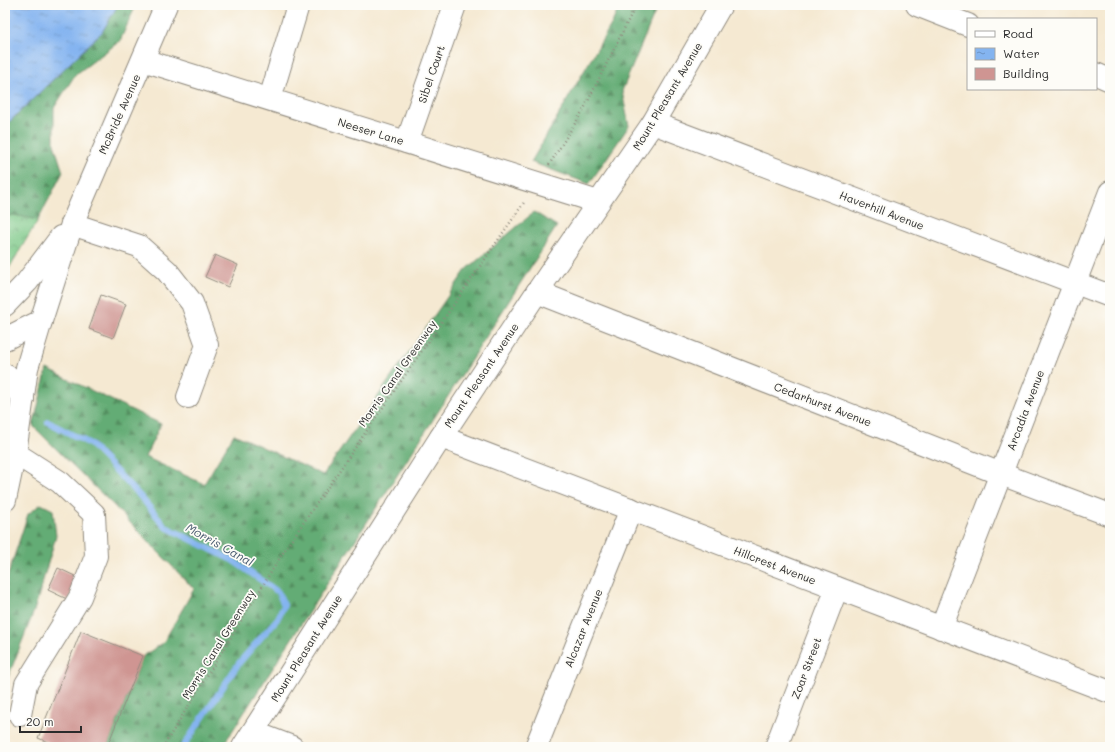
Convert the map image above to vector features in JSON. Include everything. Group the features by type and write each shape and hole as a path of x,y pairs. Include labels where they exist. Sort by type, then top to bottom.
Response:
{"street":[{"name":"McBride Avenue","path":"5,500 16,453 27,368 40,321 72,224 166,5"},
{"path":"270,99 298,5"},
{"name":"Sibel Court","path":"407,142 455,5"},
{"name":"Mount Pleasant Avenue","path":"248,740 441,436 598,202 654,123 721,5"},
{"path":"916,5 967,25"},
{"name":"Neeser Lane","path":"143,60 598,202"},
{"path":"1097,74 1110,80"},
{"name":"Haverhill Avenue","path":"654,123 1110,296"},
{"name":"Arcadia Avenue","path":"941,628 1110,192"},
{"name":"McBride Avenue","path":"5,305 27,282 72,224"},
{"path":"72,224 139,246 167,271 192,303 207,344 188,397"},
{"name":"Cedarhurst Avenue","path":"537,292 1001,474 1110,515"},
{"path":"5,338 40,321"},
{"path":"5,375 23,399"},
{"name":"Hillcrest Avenue","path":"441,436 1110,692"},
{"path":"16,453 60,482 94,514 96,556 80,597 26,684 20,715"},
{"name":"Alcazar Avenue","path":"536,747 631,509"},
{"name":"Zoar Street","path":"776,747 836,588"},
{"path":"248,740 292,747"}],"path":[{"name":"Morris Canal Greenway","path":"163,747 286,548 538,183 584,109 636,5"}],"green space":[{"path":"118,5 136,5 120,41 75,75 54,108 54,144 63,172 38,220 13,215 5,217 5,126 102,32"},
{"path":"620,5 658,5 622,91 629,126 589,184 531,162 612,23"},
{"path":"534,212 557,226 222,747 107,747 143,656 163,643 194,589 114,506 33,426 47,369 161,424 145,457 204,484 234,434 323,475 466,270"},
{"path":"13,215 38,220 5,275 5,217"},
{"path":"41,504 53,510 56,536 34,611 5,685 5,584 28,514"}],"water":[{"path":"5,5 118,5 102,32 5,126"}],"building":[{"path":"215,255 238,265 228,287 205,277"},
{"path":"101,295 126,304 113,338 89,329"},
{"path":"58,568 79,578 69,600 48,590"},
{"path":"81,631 143,656 107,747 60,747 38,738"}],"waterway":[{"name":"Morris Canal","path":"48,422 90,444 139,495 166,527 232,560 278,592 284,605 278,618 239,663 183,747"}]}
